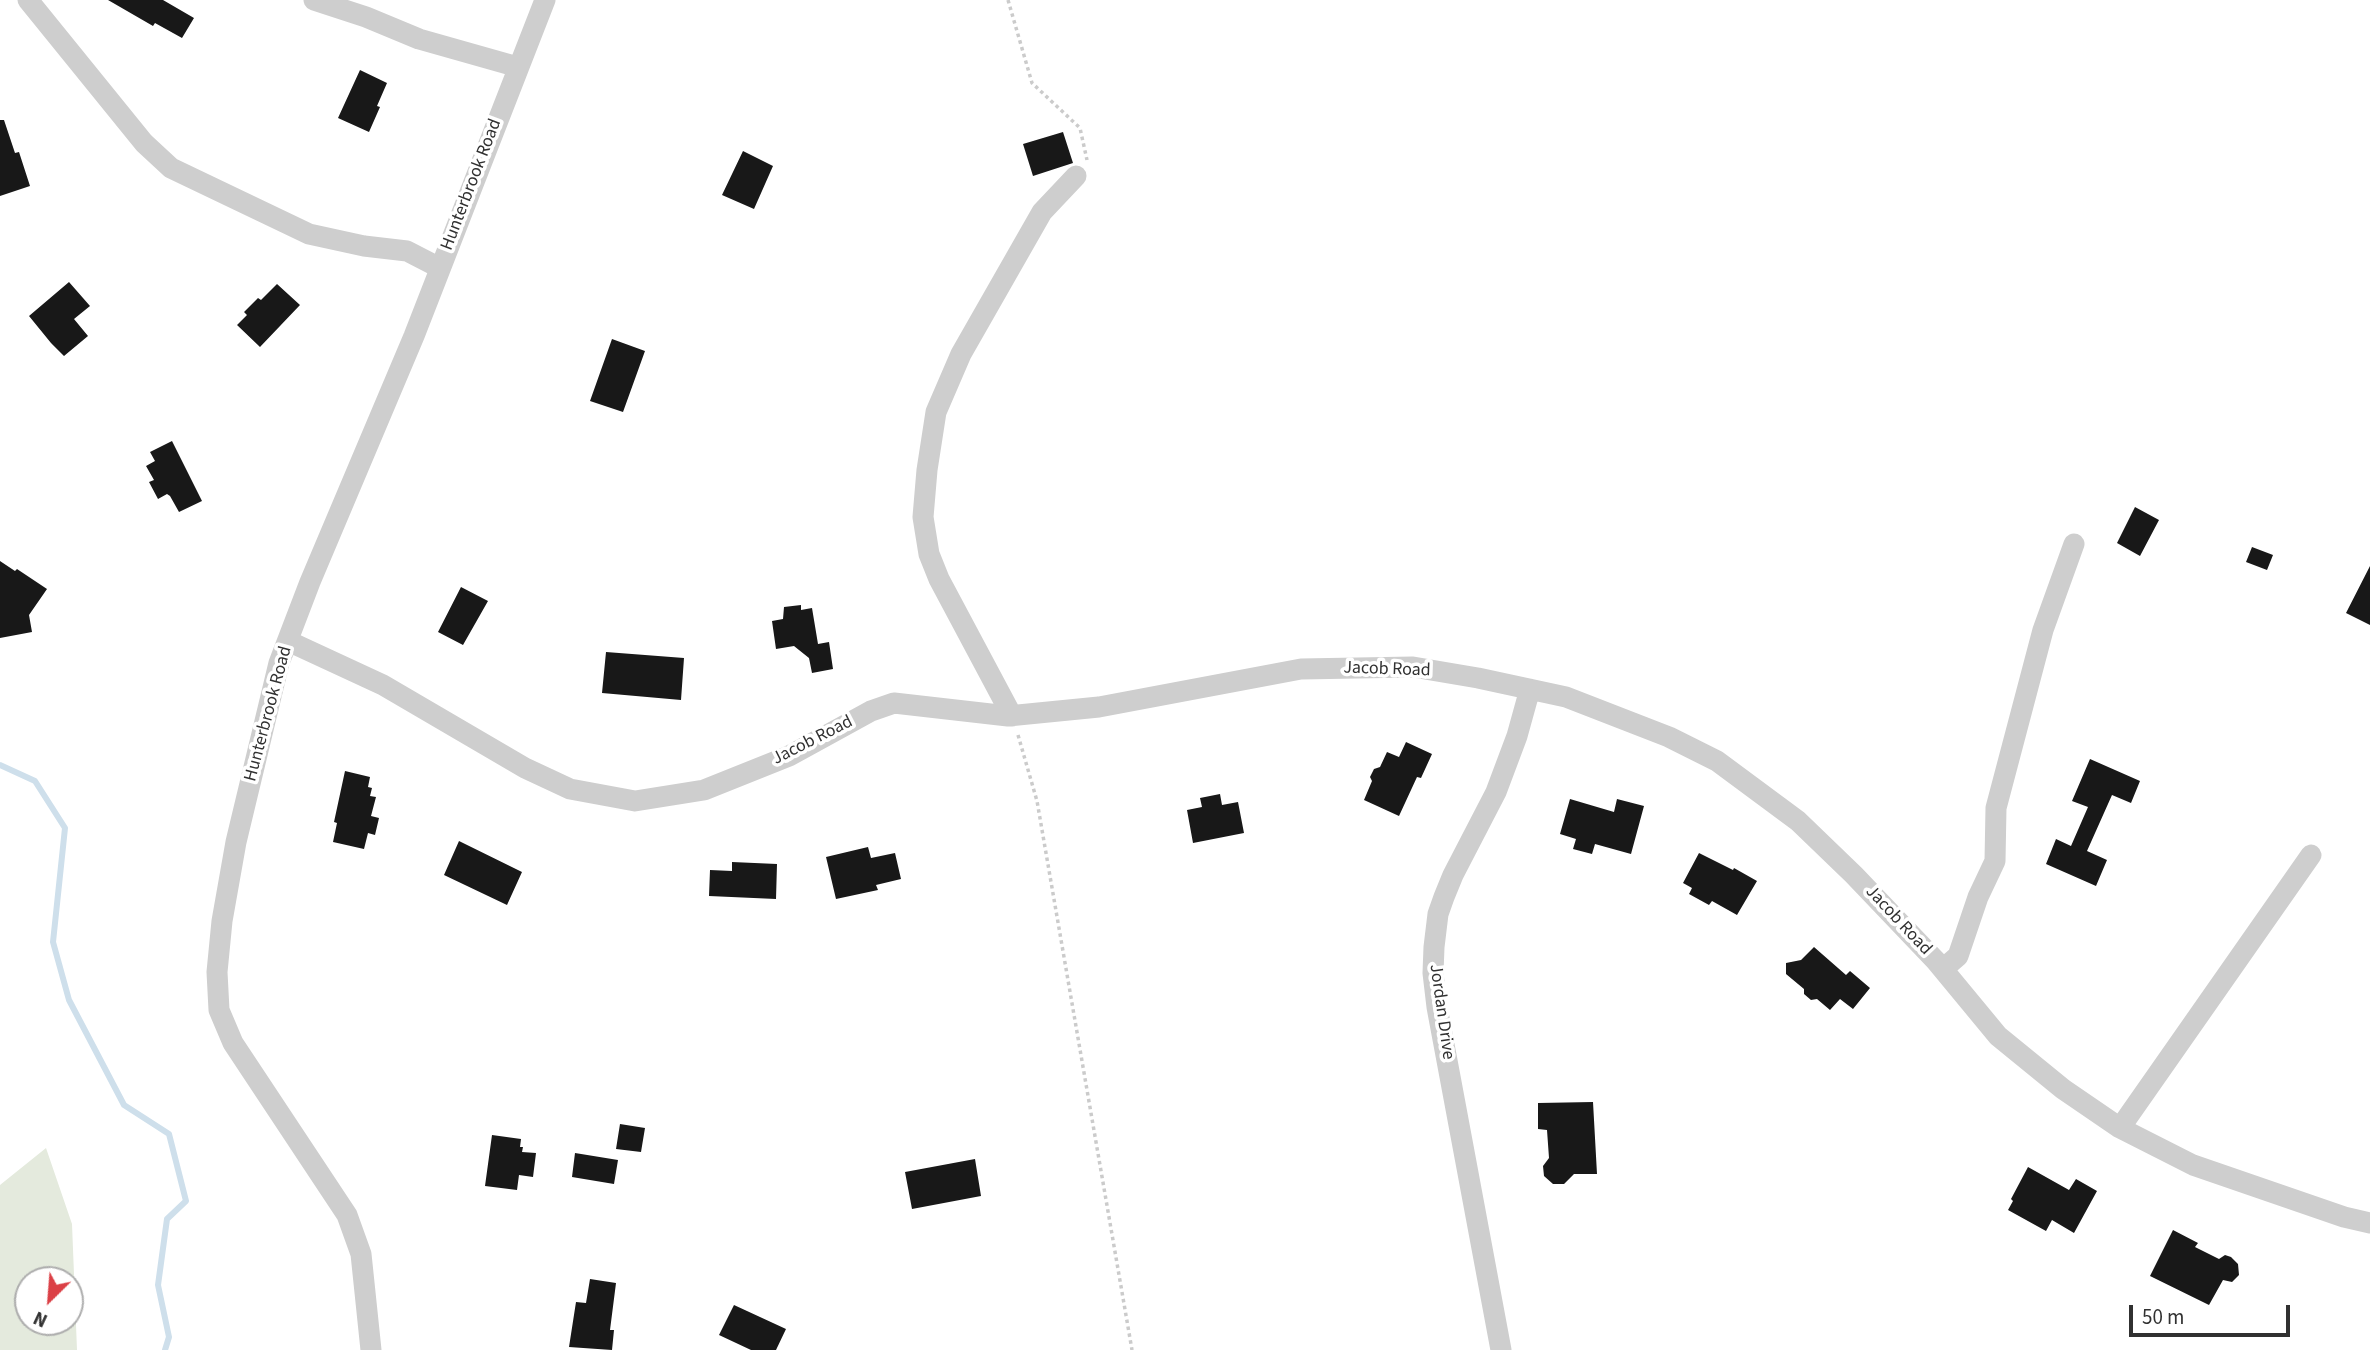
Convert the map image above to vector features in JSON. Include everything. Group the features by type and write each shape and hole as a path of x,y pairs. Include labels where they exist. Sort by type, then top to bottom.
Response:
{"street":[{"path":"28,0 144,143 171,168 309,234 364,246 407,251 440,268"},
{"path":"314,0 366,17 419,39 518,67"},
{"name":"Hunterbrook Road","path":"371,1350 361,1254 347,1215 233,1043 219,1010 217,971 222,921 236,842 279,663 310,582 414,337 545,0"},
{"path":"1012,716 939,579 929,554 923,517 927,470 936,412 961,354 1042,212 1076,176"},
{"path":"1943,969 1958,956 1978,897 1995,861 1996,808 2043,630 2074,544"},
{"name":"Jacob Road","path":"288,641 383,685 525,768 570,789 635,801 704,790 789,756 871,710 894,703 1012,716 1099,707 1301,669 1413,667 1566,697 1669,737 1717,761 1798,821 1854,875 1943,969 1998,1036 2063,1088 2120,1128 2193,1165 2344,1217 2370,1223"},
{"name":"Jordan Drive","path":"1501,1350 1437,1007 1433,973 1434,947 1438,914 1444,897 1496,792 1517,736 1530,689"},
{"path":"2120,1128 2311,855"}],"path":[{"path":"1008,0 1032,83 1080,128 1088,159 1076,176"},
{"path":"1012,716 1037,801 1132,1350"}],"shaded area":[{"path":"46,1148 72,1224 74,1266 14,1266 14,1336 76,1336 77,1350 0,1350 0,1185"}],"building":[{"path":"108,0 163,0 194,18 182,38 155,23 153,26"},
{"path":"360,70 387,83 369,132 338,118"},
{"path":"0,120 4,120 15,153 19,152 30,186 0,196"},
{"path":"1063,132 1073,163 1033,176 1023,144"},
{"path":"743,151 773,166 754,209 722,195"},
{"path":"69,282 90,306 74,319 88,336 64,356 29,316"},
{"path":"277,284 300,305 260,347 237,325 247,315 244,312"},
{"path":"612,339 645,351 623,412 590,401"},
{"path":"172,441 202,501 179,512 167,494 158,499 149,482 154,480 146,466 155,461 150,452"},
{"path":"2135,507 2159,520 2140,556 2117,543"},
{"path":"2252,547 2273,555 2267,570 2246,562"},
{"path":"0,561 47,589 29,615 32,632 0,638"},
{"path":"2370,566 2370,625 2346,613"},
{"path":"461,587 488,601 463,645 438,632"},
{"path":"801,605 801,610 812,608 818,644 829,642 833,669 812,673 809,658 794,646 776,649 772,621 783,619 784,607"},
{"path":"606,652 684,658 681,700 602,693"},
{"path":"1406,742 1432,754 1421,778 1417,777 1399,816 1364,800 1374,769 1380,767 1387,752 1399,757"},
{"path":"2090,759 2140,781 2131,803 2112,795 2087,851 2107,860 2096,886 2046,864 2056,839 2071,846 2088,807 2072,801"},
{"path":"345,771 370,777 370,796 376,797 371,816 379,818 375,835 368,833 364,849 333,842 337,823 334,822"},
{"path":"1220,794 1222,805 1238,802 1244,833 1193,843 1187,810 1202,807 1200,798"},
{"path":"1570,799 1614,812 1617,799 1644,806 1631,854 1595,844 1592,854 1573,849 1576,839 1560,834"},
{"path":"459,841 522,872 507,905 444,875"},
{"path":"868,847 871,858 895,853 901,879 876,885 878,890 836,899 826,857"},
{"path":"1699,853 1757,881 1737,915 1712,901 1709,905 1689,894 1692,888 1683,883"},
{"path":"732,862 777,864 776,899 709,896 710,870 732,871"},
{"path":"1814,947 1846,975 1850,971 1870,988 1853,1009 1840,999 1830,1010 1817,999 1811,1000 1804,994 1804,989 1786,974 1786,963 1801,960"},
{"path":"1593,1102 1597,1174 1574,1174 1564,1184 1553,1184 1544,1176 1543,1166 1549,1158 1547,1130 1538,1129 1538,1103"},
{"path":"620,1124 645,1128 641,1152 616,1149"},
{"path":"492,1135 521,1139 522,1152 536,1153 533,1177 519,1175 517,1190 485,1186"},
{"path":"575,1153 618,1160 614,1184 572,1177"},
{"path":"975,1159 981,1196 912,1209 905,1172"},
{"path":"2028,1167 2069,1190 2076,1179 2097,1191 2074,1233 2052,1220 2046,1231 2008,1210"},
{"path":"2173,1230 2198,1243 2195,1247 2219,1259 2225,1255 2231,1257 2238,1264 2239,1275 2232,1282 2223,1280 2209,1305 2150,1276"},
{"path":"590,1279 616,1283 610,1330 614,1330 612,1350 569,1347 576,1302 586,1303"},
{"path":"734,1305 786,1329 776,1350 751,1350 719,1335"}],"waterway":[{"path":"0,765 35,781 65,828 53,942 69,1000 124,1105 169,1134 186,1201 167,1219 158,1285 169,1337 165,1350"}]}
